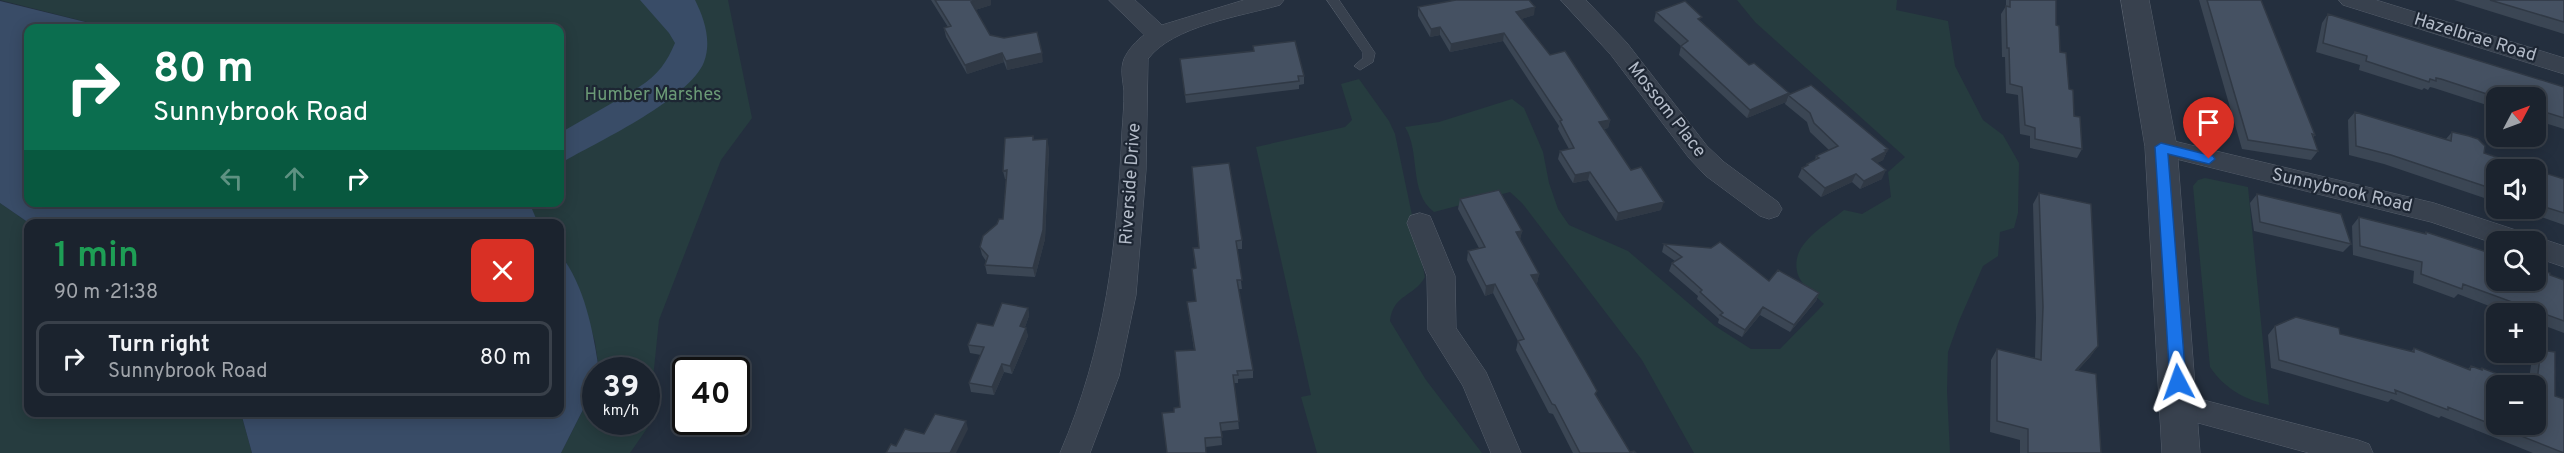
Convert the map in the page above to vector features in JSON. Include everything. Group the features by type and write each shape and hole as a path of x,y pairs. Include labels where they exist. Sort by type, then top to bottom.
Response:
{"street":[{"path":"1121,0 1158,37"},
{"name":"Riverside Drive","path":"1075,453 1091,421 1114,339 1128,246 1133,178 1135,61 1146,45 1158,37 1201,20 1272,0"},
{"name":"Mossom Place","path":"1573,0 1619,49 1698,152 1715,169 1769,209"},
{"path":"2135,0 2161,147 2180,406 2181,453"},
{"name":"Hazelbrae Road","path":"2351,0 2564,66"},
{"name":"Sunnybrook Road","path":"2161,147 2434,213 2488,231"},
{"path":"1420,223 1441,276 1442,330 1476,381 1506,453"},
{"path":"2546,250 2564,256"},
{"path":"2180,406 2358,453"}],"lane":[{"path":"1333,0 1369,53 1369,59 1360,66"}],"green space":[{"name":"Humber Marshes","path":"0,0 728,0 752,118 721,160 659,320 655,357 597,357 582,297 564,260 564,219 536,219 531,209 531,207 564,207 564,24 94,24"},
{"path":"1737,0 1897,0 1896,10 1948,21 1955,66 1983,120 2003,135 2019,163 2018,213 2014,228 2000,232 1998,256 1983,266 1948,352 1950,453 1694,453 1642,360 1522,203 1510,192 1434,212 1426,204 1421,194 1413,148 1405,127 1439,122 1512,99 1524,108 1543,152 1549,183 1558,209 1569,225 1628,251 1715,326 1751,349 1780,349 1824,304 1798,276 1797,261 1804,243 1844,210 1862,214 1891,197 1888,172 1905,157 1755,22"},
{"path":"1359,79 1389,121 1395,134 1425,277 1415,289 1399,300 1390,321 1426,380 1482,453 1317,453 1301,397 1311,395 1256,147 1345,127 1352,120 1341,84"},
{"path":"2205,178 2248,187 2269,405 2251,400 2236,392 2210,367 2193,186 2198,180"},
{"path":"0,203 24,220 24,417 242,417 252,453 0,453"},
{"name":"Humber Marshes","path":"582,412 582,435 642,435 630,453 561,453"}],"water":[{"path":"640,0 695,0 704,22 707,46 704,62 695,76 663,104 564,162 564,131 652,78 665,62 675,43"},
{"path":"0,1 94,24 24,24 24,207 532,207 536,219 24,220 0,203"},
{"path":"564,260 582,294 597,357 582,357 582,412 561,453 252,453 242,417 564,417"}],"building":[{"path":"935,0 977,0 971,2 990,35 1004,38 1037,32 1042,53 1006,61 1002,53 965,65 944,28 951,26"},
{"path":"1456,0 1529,0 1535,7 1516,12 1550,55 1565,51 1610,120 1599,122 1631,170 1641,167 1664,202 1618,213 1590,172 1575,175 1560,151 1574,148 1560,121 1562,120 1504,33 1451,44 1440,27 1431,29 1418,7"},
{"path":"2010,0 2056,0 2056,25 2059,26 2060,52 2066,53 2069,89 2073,90 2074,116 2080,117 2082,149 2035,139 2035,128 2025,125 2022,87 2010,84 2006,6 2010,7"},
{"path":"2207,0 2261,0 2315,135 2312,134 2318,151 2248,140"},
{"path":"2490,0 2564,0 2564,22"},
{"path":"1685,1 1702,17 1698,19 1749,65 1754,63 1789,93 1750,110 1681,46 1688,41 1656,12"},
{"path":"2328,14 2564,87 2564,118 2546,112 2546,87 2486,87 2486,94 2441,79 2436,78 2436,81 2430,79 2429,82 2366,61 2367,56 2323,43"},
{"path":"1295,41 1304,76 1298,76 1299,81 1185,95 1180,59 1254,51 1253,46"},
{"path":"1811,85 1888,149 1872,159 1886,170 1864,181 1856,174 1825,188 1802,168 1819,158 1816,156 1838,146 1814,123 1810,113 1788,95"},
{"path":"2355,112 2451,141 2452,132 2469,136 2478,139 2485,146 2484,153 2502,159 2486,159 2486,187 2391,155 2356,146"},
{"path":"1033,136 1033,140 1047,139 1043,230 1033,268 985,265 988,256 980,247 983,236 997,224 999,219 1003,219 1007,170 1003,171 1005,138"},
{"path":"1229,163 1242,240 1236,241 1242,280 1237,280 1253,370 1237,371 1238,375 1233,375 1239,421 1220,423 1222,437 1205,438 1206,453 1167,453 1162,413 1174,412 1174,408 1180,407 1175,351 1195,350 1187,302 1196,301 1192,269 1196,268 1193,248 1199,248 1192,167"},
{"path":"2546,173 2564,179 2564,213 2546,207"},
{"path":"1499,190 1522,231 1516,232 1539,274 1531,275 1597,391 1595,394 1630,452 1636,453 1580,453 1518,341 1524,339 1495,284 1486,286 1468,251 1485,247 1460,199"},
{"path":"2039,193 2091,204 2098,346 2076,370 2096,374 2101,453 2028,453 2028,429 1997,421 1997,349 2041,360 2043,307"},
{"path":"2257,194 2341,214 2351,244 2260,222"},
{"path":"2359,217 2426,234 2426,232 2486,252 2486,291 2546,291 2546,272 2550,273 2564,280 2564,321 2546,314 2546,303 2515,303 2463,284 2462,289 2421,274 2422,262 2360,246"},
{"path":"1720,242 1769,281 1778,270 1819,293 1794,325 1763,307 1745,330 1720,315 1723,313 1700,292 1702,290 1672,263 1682,257 1664,244 1711,248"},
{"path":"1002,303 1028,308 1020,326 1026,328 1010,366 1002,364 992,387 969,383 984,347 968,345 977,323 993,326"},
{"path":"2296,317 2339,328 2340,334 2414,352 2414,348 2470,370 2471,366 2500,375 2486,375 2486,422 2395,390 2396,394 2279,360 2275,326"},
{"path":"2546,351 2555,352 2555,396 2564,399 2564,453 2519,435 2546,435 2546,375 2538,375 2539,363 2546,363"},
{"path":"935,414 966,421 950,453 886,453 891,444 896,446 905,429 924,434"}],"route":[{"path":"2178,382 2161,147 2209,159"}]}
